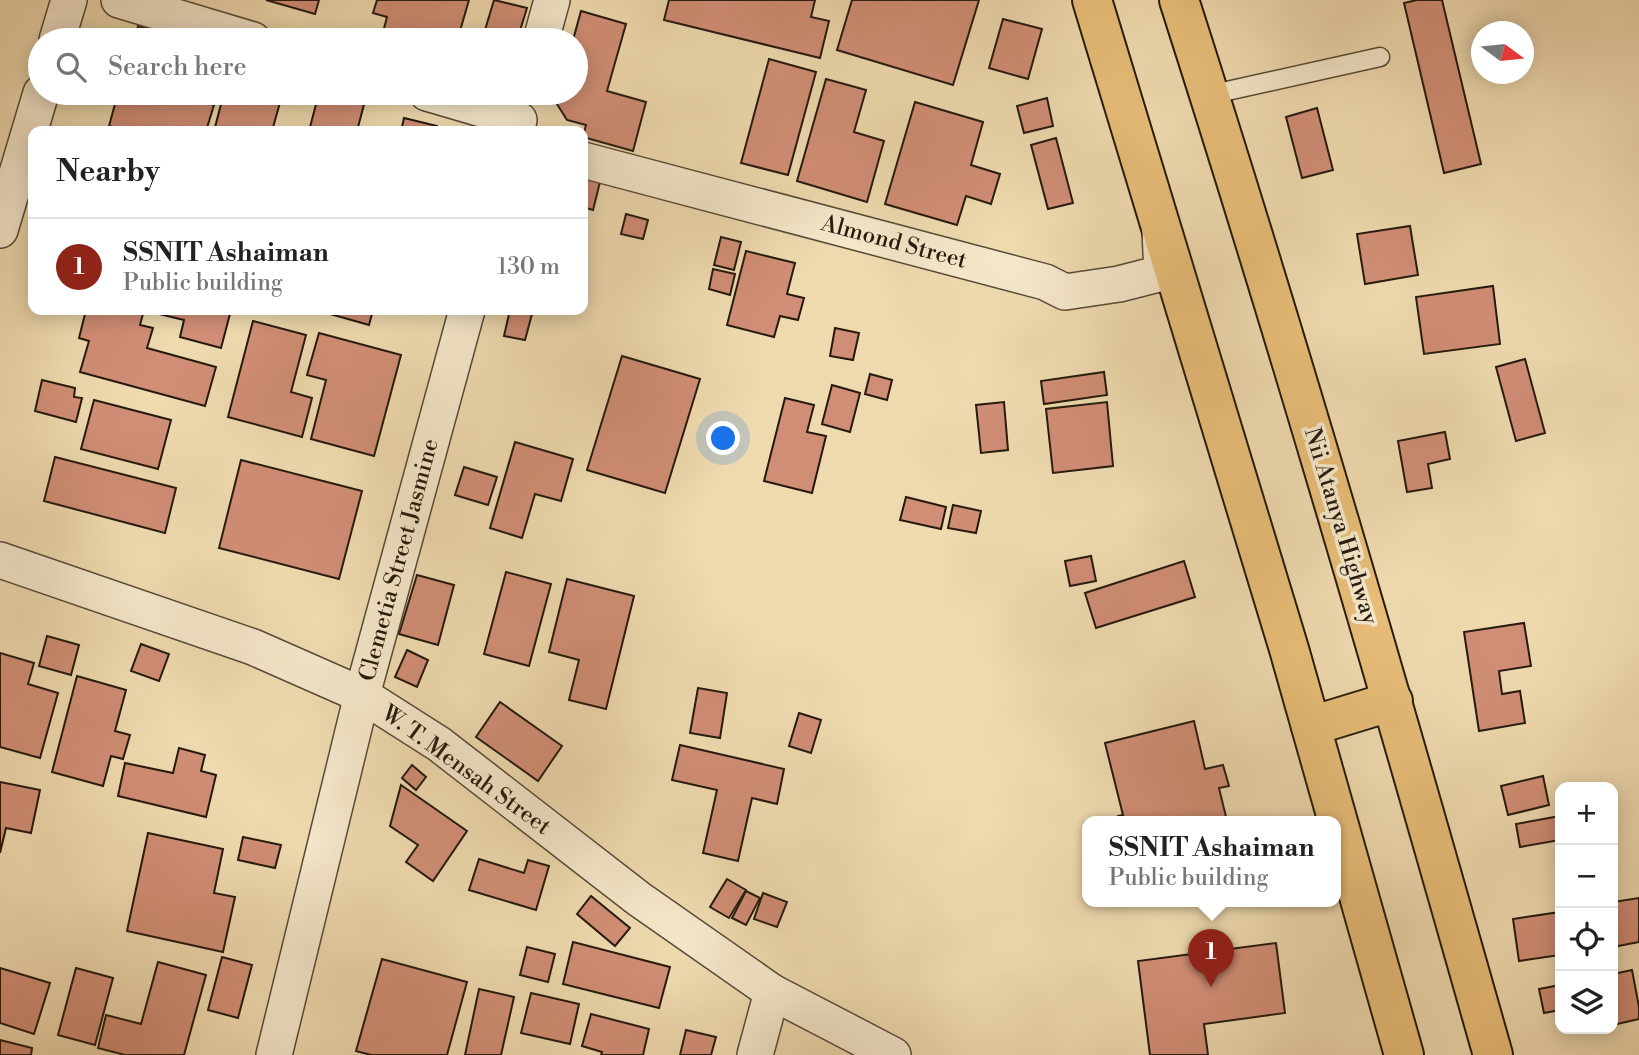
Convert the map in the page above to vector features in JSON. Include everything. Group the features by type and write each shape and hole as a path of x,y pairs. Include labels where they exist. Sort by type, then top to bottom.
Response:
{"main road":[{"path":"1092,0 1336,816"},
{"name":"Nii Atanya Highway","path":"1179,0 1240,189 1393,701 1493,1055"},
{"path":"1311,726 1393,701"},
{"path":"1341,832 1404,1055"}],"street":[{"path":"61,28 69,0"},
{"path":"119,0 213,28"},
{"path":"544,28 552,0"},
{"path":"31,126 37,105"},
{"path":"478,105 521,115"},
{"path":"0,230 28,136"},
{"name":"Almond Street","path":"588,161 1045,282 1065,292 1119,284 1161,272 1160,228"},
{"name":"Clemetia Street Jasmine","path":"274,1055 362,695 466,315"},
{"name":"W. T. Mensah Street","path":"0,560 253,647 362,695 439,744 639,900 772,992 893,1055"},
{"path":"755,1055 772,992"}],"lane":[{"path":"1209,95 1380,57"}],"building":[{"path":"266,0 319,0 315,14"},
{"path":"377,0 469,0 461,28 384,28 387,17 373,13"},
{"path":"494,0 527,8 521,28 486,28"},
{"path":"669,0 815,0 811,17 829,21 820,58 664,20"},
{"path":"852,0 979,0 953,85 837,50"},
{"path":"1442,0 1481,164 1444,173 1404,3"},
{"path":"581,11 626,24 607,91 646,102 633,151 588,138 588,126 567,120 558,105 588,105 588,28 576,28"},
{"path":"1003,19 1042,29 1028,79 989,68"},
{"path":"769,59 816,72 788,175 741,163"},
{"path":"826,79 866,90 854,132 884,141 867,202 797,181"},
{"path":"1047,98 1053,126 1024,133 1017,106"},
{"path":"915,102 983,122 971,165 1000,174 991,204 966,196 957,225 885,204"},
{"path":"115,105 214,105 208,126 109,126"},
{"path":"221,105 279,105 273,126 215,126"},
{"path":"316,105 364,105 358,126 310,126"},
{"path":"1317,108 1333,170 1302,178 1286,117"},
{"path":"404,118 437,126 402,126"},
{"path":"1056,138 1073,203 1048,209 1031,145"},
{"path":"588,179 600,182 593,210 588,208"},
{"path":"626,214 648,220 643,239 621,234"},
{"path":"1410,226 1418,275 1365,284 1357,234"},
{"path":"721,237 741,242 734,270 714,265"},
{"path":"746,251 795,263 787,294 804,298 798,320 780,316 774,337 727,325"},
{"path":"713,269 735,274 730,295 709,289"},
{"path":"1493,286 1500,344 1424,354 1416,297"},
{"path":"85,315 143,315 140,325 153,328 147,348 216,367 205,406 80,372 89,341 79,338"},
{"path":"163,315 230,315 221,348 180,337 184,320"},
{"path":"334,315 372,315 369,325"},
{"path":"509,315 532,315 525,340 504,336"},
{"path":"253,321 306,335 291,392 312,398 302,437 228,417"},
{"path":"835,328 859,333 853,360 830,356"},
{"path":"319,333 401,355 374,456 311,439 326,380 307,375"},
{"path":"622,356 700,379 665,493 587,470"},
{"path":"1525,359 1545,433 1516,441 1496,367"},
{"path":"1104,372 1107,395 1044,404 1041,381"},
{"path":"870,374 892,380 887,400 865,394"},
{"path":"42,380 75,388 74,397 82,398 76,422 35,411"},
{"path":"832,385 860,393 850,432 822,424"},
{"path":"785,398 814,405 807,432 826,436 812,493 764,481"},
{"path":"94,400 171,420 158,469 81,449"},
{"path":"1004,402 1008,450 981,453 976,405"},
{"path":"1107,402 1113,466 1053,473 1046,409"},
{"path":"1445,432 1450,459 1428,464 1432,488 1407,492 1398,441"},
{"path":"515,442 573,459 561,501 535,494 522,538 490,528"},
{"path":"55,457 176,488 165,533 44,501"},
{"path":"241,460 362,491 339,579 219,548"},
{"path":"464,467 497,477 488,505 455,495"},
{"path":"906,497 946,507 941,529 900,520"},
{"path":"953,505 981,511 976,533 948,528"},
{"path":"1091,556 1096,581 1070,586 1065,561"},
{"path":"1184,561 1195,597 1096,628 1085,593"},
{"path":"506,572 551,584 529,666 484,654"},
{"path":"417,575 454,585 438,645 399,634"},
{"path":"567,579 634,596 606,709 569,700 579,660 549,652"},
{"path":"1524,623 1531,666 1499,671 1502,694 1520,691 1525,723 1479,731 1464,632"},
{"path":"47,636 79,645 71,675 39,666"},
{"path":"141,644 169,654 159,681 131,671"},
{"path":"407,650 428,660 417,687 395,677"},
{"path":"0,653 34,663 28,684 58,693 40,758 0,747"},
{"path":"77,676 126,690 115,731 130,735 123,759 111,756 103,786 52,772"},
{"path":"698,688 727,693 720,738 690,733"},
{"path":"500,702 562,746 538,781 476,737"},
{"path":"799,713 821,720 811,753 789,746"},
{"path":"1194,721 1205,769 1223,765 1229,786 1219,788 1226,816 1118,816 1123,815 1105,743"},
{"path":"680,745 784,769 777,804 752,798 738,861 703,853 717,790 672,780"},
{"path":"179,748 205,755 201,771 216,775 206,817 118,796 125,763 173,773"},
{"path":"412,765 426,777 416,790 402,778"},
{"path":"1543,776 1549,805 1508,815 1501,786"},
{"path":"0,782 40,790 31,833 6,828 0,853"},
{"path":"401,785 467,831 433,881 406,862 418,845 390,826"},
{"path":"1555,817 1555,841 1520,847 1516,824"},
{"path":"148,833 223,849 214,893 235,897 223,952 127,931"},
{"path":"243,837 281,845 275,868 238,860"},
{"path":"479,859 524,873 528,860 549,866 536,910 469,890"},
{"path":"727,879 746,890 729,918 710,907"},
{"path":"746,891 760,898 746,925 732,918"},
{"path":"763,893 787,902 777,927 754,919"},
{"path":"591,896 630,928 615,946 577,914"},
{"path":"1639,898 1639,942 1618,946 1618,901"},
{"path":"1555,913 1555,956 1519,961 1513,919"},
{"path":"573,942 670,967 659,1008 563,984"},
{"path":"1276,943 1285,1013 1204,1024 1208,1055 1150,1055 1138,961"},
{"path":"527,947 555,954 548,982 520,975"},
{"path":"222,957 252,965 238,1018 208,1010"},
{"path":"382,959 467,982 447,1055 371,1055 356,1051"},
{"path":"158,962 206,975 184,1055 125,1055 98,1048 106,1015 141,1024"},
{"path":"0,968 50,983 34,1034 0,1023"},
{"path":"76,968 113,978 95,1045 58,1035"},
{"path":"1632,970 1639,1019 1618,1024 1618,973"},
{"path":"1555,986 1555,1011 1544,1013 1539,989"},
{"path":"479,989 514,997 501,1055 465,1055"},
{"path":"531,993 579,1004 570,1044 521,1033"},
{"path":"591,1014 649,1029 643,1055 601,1055 602,1052 582,1046"},
{"path":"686,1030 716,1037 711,1055 680,1055"},
{"path":"0,1040 32,1048 31,1055 0,1055"}],"place":[{"name":"SSNIT Ashaiman","path":"1211,987"}]}
